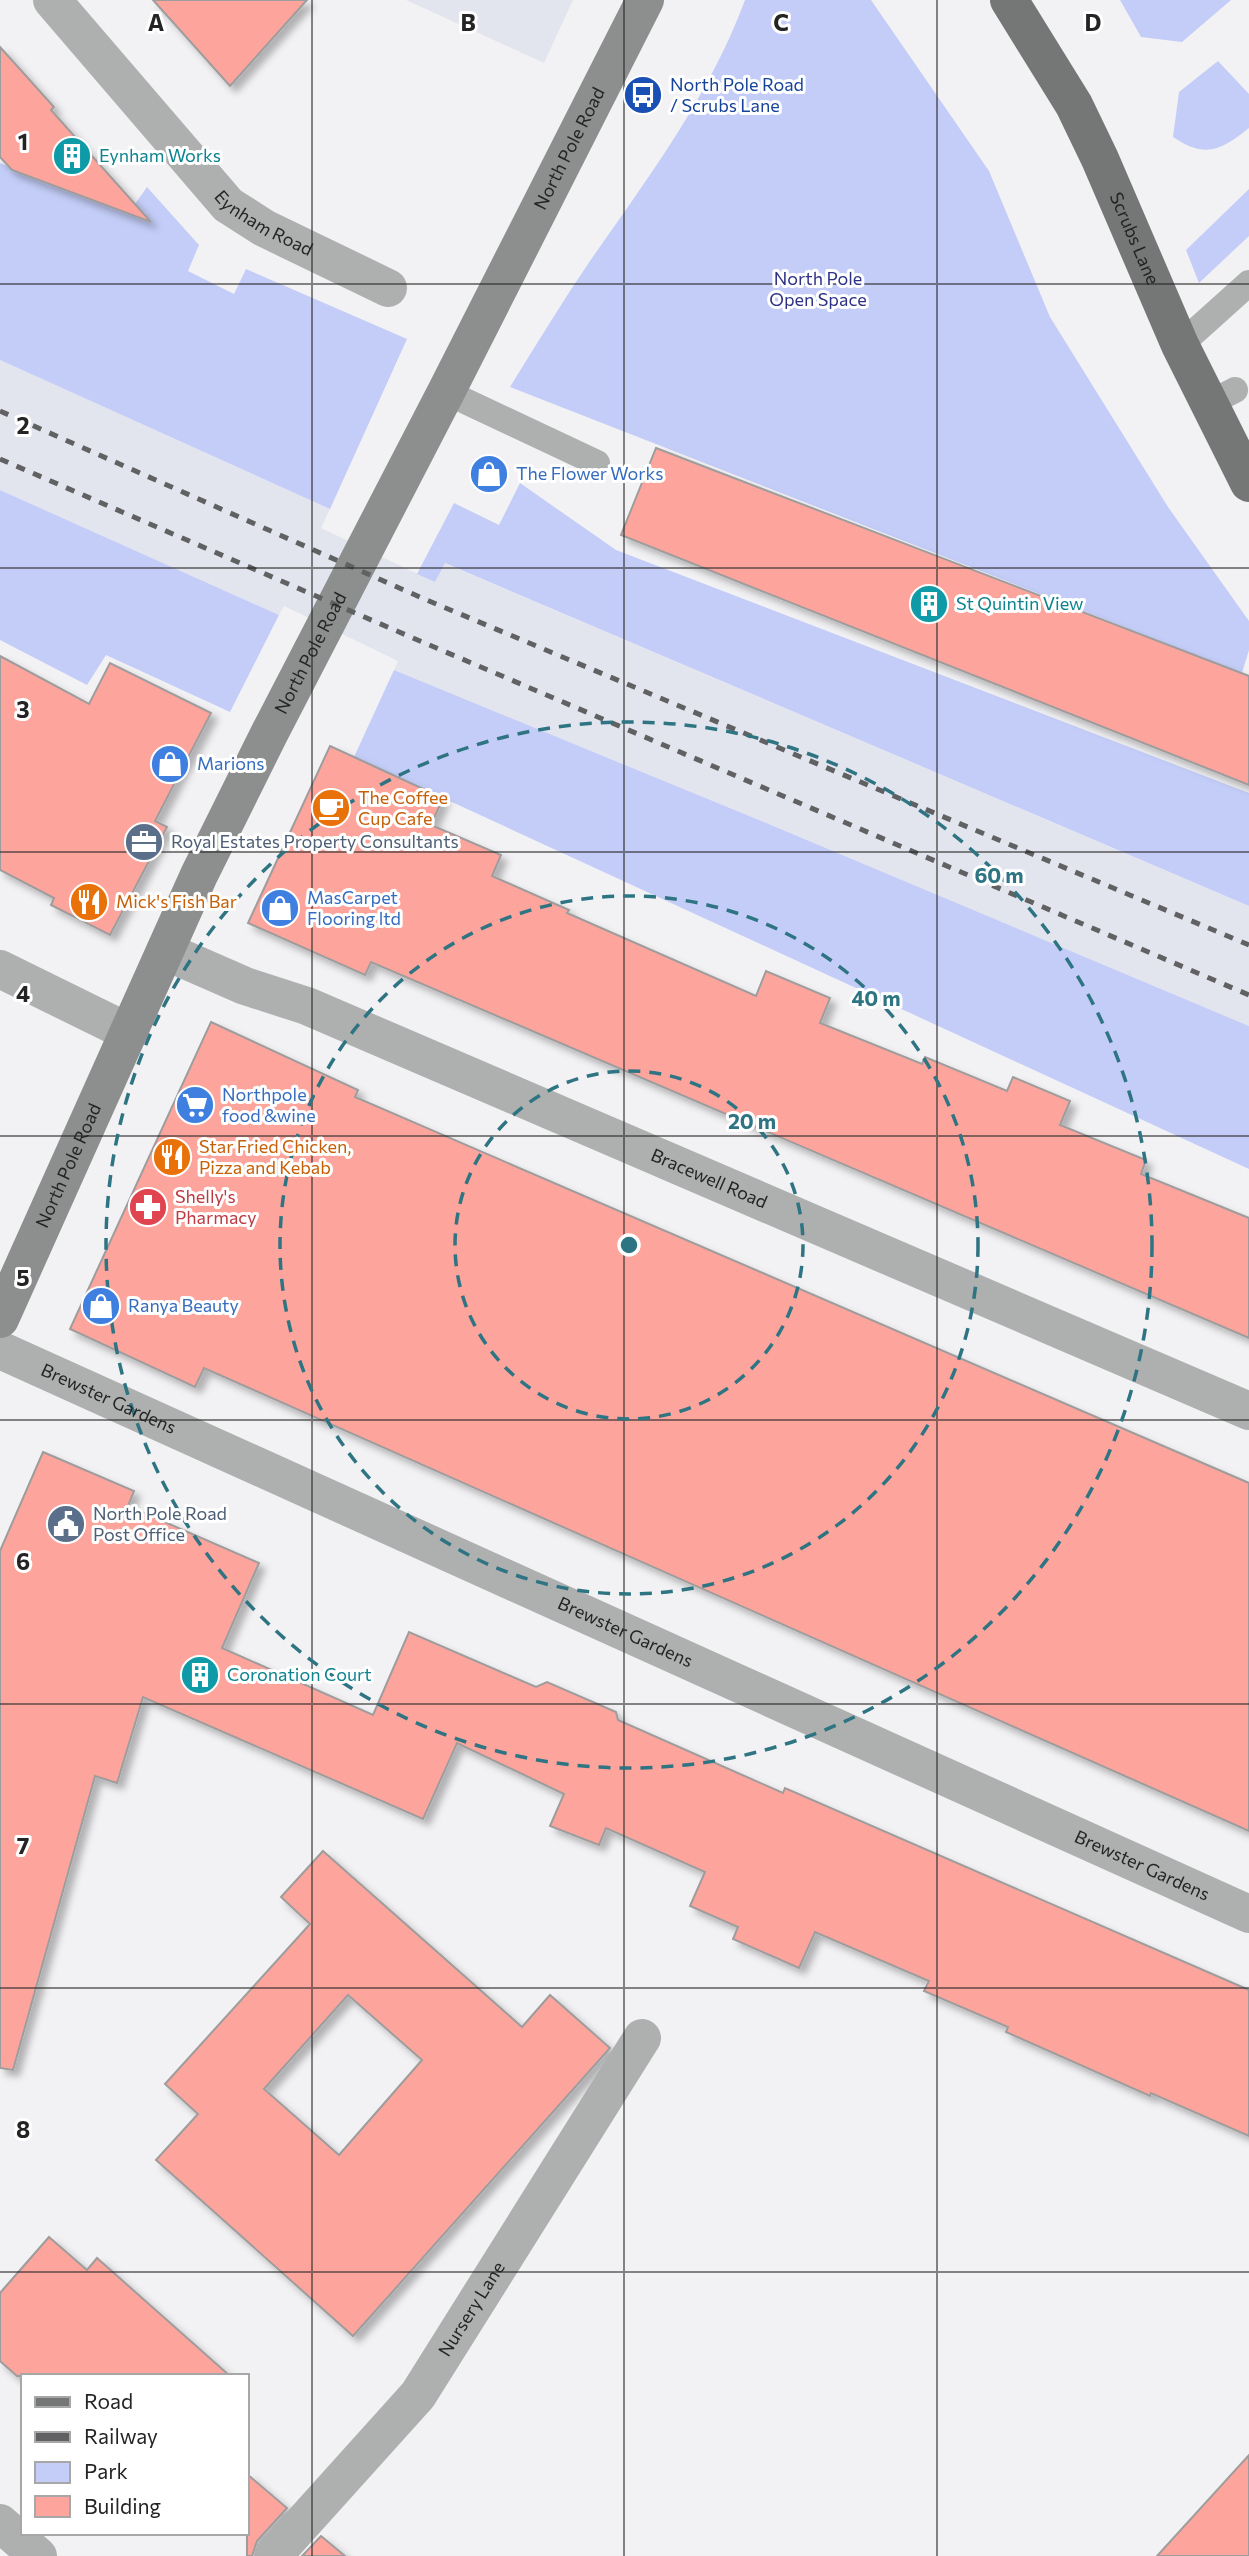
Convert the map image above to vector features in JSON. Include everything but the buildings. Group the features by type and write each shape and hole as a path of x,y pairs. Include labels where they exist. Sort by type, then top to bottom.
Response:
{"main road":[{"name":"North Pole Road","path":"0,1319 165,951 269,734 645,0"},
{"name":"Scrubs Lane","path":"1015,2 1079,116 1180,345 1222,397 1249,484"}],"street":[{"name":"Eynham Road","path":"52,0 228,205 264,229 388,288"},
{"name":"Bracewell Road","path":"165,951 257,990 307,1006 1249,1411"},
{"path":"0,969 128,1032"},
{"name":"Brewster Gardens","path":"0,1350 1249,1914"},
{"name":"Nursery Lane","path":"273,2556 418,2395 642,2038"},
{"path":"0,2523 38,2556"}],"lane":[{"path":"1180,345 1249,283"},
{"path":"446,392 597,463"}],"shaded area":[{"path":"406,0 573,0 544,63"},
{"path":"0,360 330,509 321,528 435,582 444,563 1249,906 1249,1026 394,670 398,661 284,606 279,615 0,490"}],"green space":[{"name":"North Pole Open Space","path":"745,0 871,0 989,171 1050,317 1168,507 1249,621 1249,650 1242,673 510,387 580,276 676,135 714,69"},
{"path":"1120,0 1231,0 1182,42 1141,37"},
{"path":"1218,61 1249,94 1249,128 1230,142 1204,150 1173,137 1179,92"},
{"path":"0,163 128,214 147,187 199,245 188,271 234,294 246,269 407,339 330,509 0,360"},
{"path":"1249,189 1249,236 1199,283 1186,250"},
{"path":"520,483 616,550 1249,793 1249,906 445,563 435,582 417,574 454,503 499,525"},
{"path":"0,490 279,615 230,712 106,655 87,685 0,640"},
{"path":"394,670 1249,1026 1249,1169 354,757"}],"railway":[{"path":"0,411 422,598 1249,945"},
{"path":"0,459 1249,995"}],"place":[{"name":"North Pole Road / Scrubs Lane","path":"643,95"},
{"name":"Eynham Works","path":"72,156"},
{"name":"The Flower Works","path":"489,474"},
{"name":"St Quintin View","path":"929,604"},
{"name":"Marions","path":"170,764"},
{"name":"The Coffee Cup Cafe","path":"331,808"},
{"name":"Royal Estates Property Consultants","path":"144,842"},
{"name":"Mick's Fish Bar","path":"89,902"},
{"name":"MasCarpet Flooring ltd","path":"280,908"},
{"name":"Northpole food &wine","path":"195,1105"},
{"name":"Star Fried Chicken, Pizza and Kebab","path":"172,1157"},
{"name":"Shelly's Pharmacy","path":"148,1207"},
{"name":"Ranya Beauty","path":"101,1306"},
{"name":"North Pole Road Post Office","path":"66,1524"},
{"name":"Coronation Court","path":"200,1675"}]}
